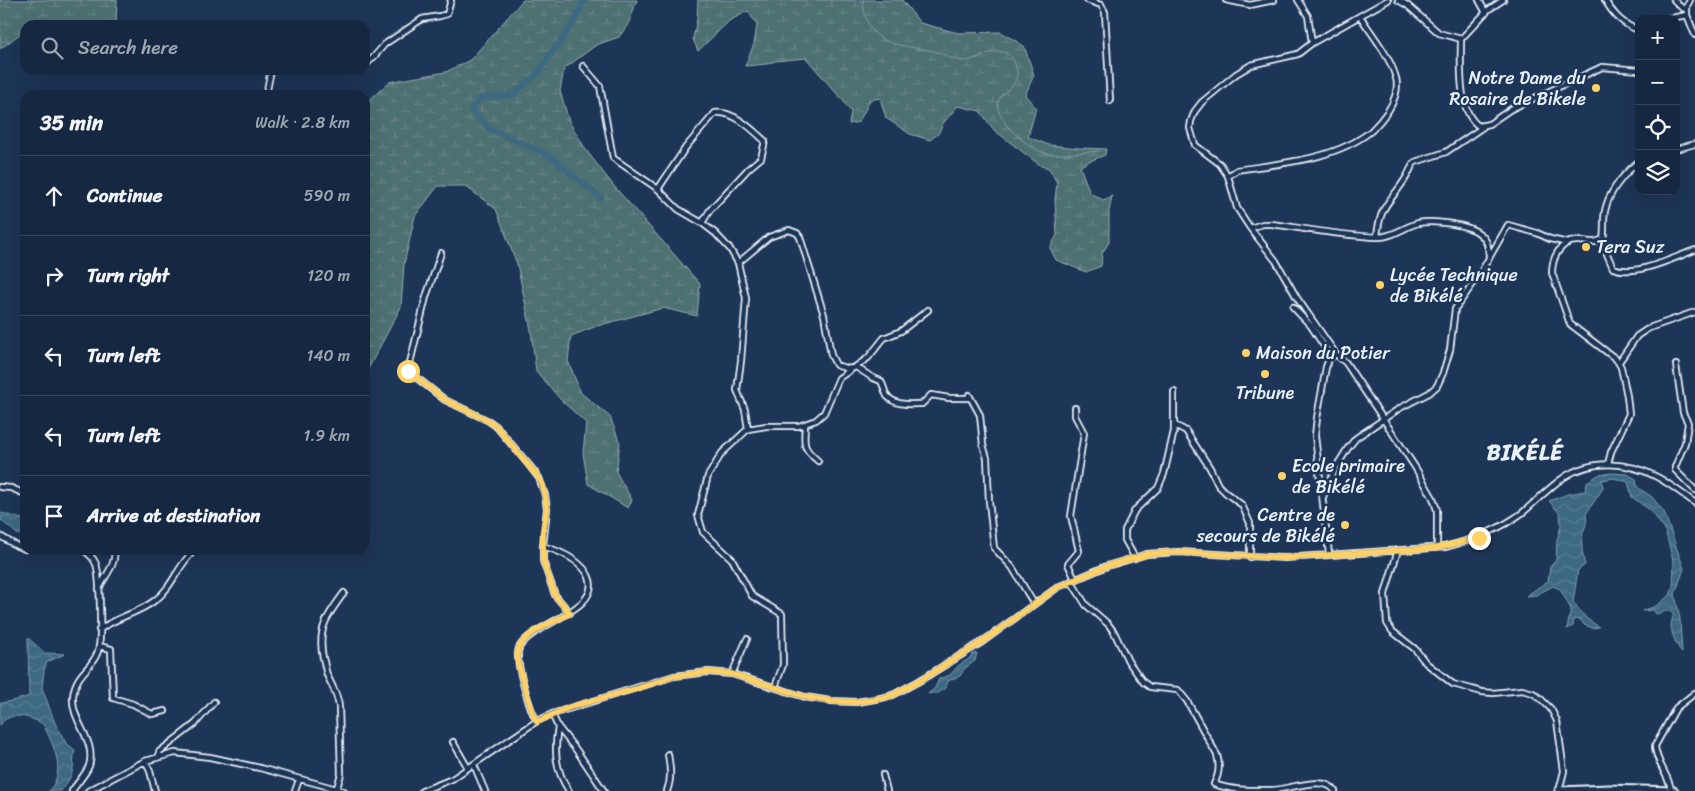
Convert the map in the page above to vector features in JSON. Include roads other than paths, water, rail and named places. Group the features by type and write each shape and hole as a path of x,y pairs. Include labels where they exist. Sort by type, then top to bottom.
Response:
{"highway":[{"path":"1559,791 1591,789 1672,791"}],"street":[{"path":"370,60 385,44 422,19 447,14 451,0"},
{"path":"1086,0 1101,5 1105,12 1110,101"},
{"path":"1226,0 1250,5 1274,0"},
{"path":"1298,0 1308,16 1312,43"},
{"path":"1333,356 1276,260 1250,228 1234,201 1228,176 1220,164 1196,145 1190,128 1195,111 1211,94 1251,65 1298,54 1312,43 1388,0"},
{"path":"1398,0 1407,5 1439,33 1461,39"},
{"path":"1479,0 1486,13"},
{"path":"1484,126 1479,126 1470,119 1464,104 1461,39 1493,6 1503,0"},
{"path":"1605,0 1614,13 1628,26 1635,29"},
{"path":"1674,0 1682,8 1687,9"},
{"path":"1690,0 1687,15 1695,35"},
{"path":"1680,16 1687,15"},
{"path":"1228,176 1237,170 1332,151 1360,138 1377,124 1390,108 1394,98 1396,78 1387,58 1360,16"},
{"path":"584,66 600,86 613,158 658,189 678,209 702,223 720,238 730,249 738,264 746,298 737,390 745,410 748,429"},
{"path":"1377,237 1382,211 1415,162 1446,152 1511,109 1602,67 1635,70"},
{"path":"267,90 269,75"},
{"path":"658,189 686,147 715,114 724,113 732,116 756,133 765,141 761,158 749,168 710,210 702,223"},
{"path":"1680,148 1695,144"},
{"path":"1635,165 1612,191 1605,211 1603,239 1609,261 1618,270 1643,270 1695,250"},
{"path":"1250,228 1263,224 1272,224 1377,237 1394,234 1420,223 1454,225 1480,233 1487,242 1489,258"},
{"path":"1323,497 1336,467 1356,438 1405,405 1429,393 1437,386 1450,350 1455,309 1489,258 1508,225 1568,243 1579,241 1593,243 1603,239"},
{"path":"738,264 769,237 789,230 797,233 809,261 813,281 824,314 831,355 834,362 840,367 848,369 856,367 873,378 881,380 887,395 902,404 922,404 931,396 950,398 970,396 980,415 994,548 1012,567 1034,604"},
{"path":"1568,243 1556,254 1552,273 1570,324 1619,362 1627,396 1629,414 1611,452 1608,464"},
{"path":"441,252 426,297 408,371 445,400 496,426 539,478 545,495 547,509 543,561 555,595 570,613"},
{"path":"1293,307 1311,326 1333,356 1346,363 1415,467 1433,498 1437,510 1437,548"},
{"path":"775,687 783,665 782,614 752,596 732,559 703,532 698,515 708,476 722,452 748,429 766,426 805,425 816,420 824,413 839,378 868,358 884,338 901,331 928,310"},
{"path":"1619,362 1637,336 1649,328 1695,312"},
{"path":"1330,554 1316,429 1324,372 1327,362 1333,356"},
{"path":"1676,365 1683,413 1688,424 1685,443 1675,470 1695,490"},
{"path":"1134,558 1125,540 1125,530 1135,510 1158,488 1161,482 1169,455 1174,425 1174,392"},
{"path":"1075,408 1075,416 1084,433 1071,516 1079,551 1068,564 1073,580 1086,605 1108,624 1114,632 1128,661 1143,682 1150,687 1178,690 1187,701 1217,755 1219,762 1218,772 1214,784 1226,789 1274,790 1318,783 1326,784 1335,791"},
{"path":"805,425 804,446 807,452 818,461"},
{"path":"1174,425 1186,430 1210,468 1218,485 1242,505 1250,523 1250,557"},
{"path":"424,791 441,784 474,765 537,722 552,714 674,676 708,672 732,674 806,697 830,701 857,702 893,695 982,642 1058,587 1107,566 1134,558 1166,551 1285,558 1437,548 1468,541 1485,534 1522,513 1552,486 1572,473 1590,466 1608,464 1630,467 1656,476 1695,503"},
{"path":"0,487 11,488 20,492"},
{"path":"0,536 20,547"},
{"path":"537,722 518,664 518,651 531,634 570,613 587,595 591,587 588,574 583,568 559,552 543,546"},
{"path":"1398,550 1385,594 1387,623 1392,631 1415,649 1426,663 1453,684 1493,693 1522,690 1533,693 1541,699 1551,709 1557,721 1564,774 1559,791"},
{"path":"72,791 89,765 90,759 89,743 74,714 75,684 98,653 99,646 97,566 90,555"},
{"path":"99,591 103,580 114,563 115,555"},
{"path":"99,630 108,623 155,601 170,583 182,562 190,555"},
{"path":"336,790 341,774 338,696 327,675 321,636 325,620 344,593"},
{"path":"732,674 747,639"},
{"path":"99,646 111,648 113,698 133,704 152,714 165,712"},
{"path":"1672,791 1660,767 1655,746 1676,708 1695,693"},
{"path":"159,756 159,752 195,724 214,702"},
{"path":"552,714 558,727 604,791"},
{"path":"558,727 555,747 562,782 569,791"},
{"path":"453,742 468,768"},
{"path":"88,791 145,761 175,753 199,755 260,768 344,791"},
{"path":"667,791 670,782 668,754"},
{"path":"145,761 150,771 155,791"},
{"path":"474,765 485,791"},
{"path":"883,775 887,791"},
{"path":"295,791 299,780"}],"water":[{"path":"1600,474 1627,474 1636,479 1637,487 1652,497 1664,512 1684,569 1675,594 1680,619 1682,653 1672,632 1673,612 1667,611 1656,614 1654,610 1642,611 1656,606 1670,595 1673,587 1674,564 1665,530 1651,511 1632,497 1628,482 1614,478 1602,480 1603,488 1586,514 1586,523 1582,537 1585,565 1578,570 1573,602 1587,619 1599,627 1593,628 1584,625 1581,620 1574,619 1573,626 1567,629 1571,609 1560,589 1553,586 1536,595 1526,596 1548,581 1550,567 1556,560 1557,540 1561,525 1560,514 1549,501 1568,494 1585,491 1587,482"},
{"path":"0,514 20,518 20,535 1,520"},
{"path":"28,638 45,653 65,654 47,662 42,688 55,723 66,743 75,750 71,774 61,791 49,791 57,775 58,766 51,740 43,724 26,717 15,716 4,720 0,725 0,703 29,696"},
{"path":"977,653 975,661 964,669 960,676 948,681 946,688 939,693 928,694 935,688 939,679 950,675 959,665"}],"waterway":[{"path":"584,0 575,20 537,74 513,95 481,98 471,109 488,128 550,156 601,198"},
{"path":"863,0 866,16 871,28 878,36 887,41 898,45 937,52 962,61 971,60 993,52 1007,53 1014,61 1017,77 999,101 998,107 1004,122 1026,143 1043,152 1068,154 1099,151"}],"place":[{"name":"Notre Dame du Rosaire de Bikele","path":"1596,88"},
{"name":"Tera Suz","path":"1586,247"},
{"name":"Lycée Technique de Bikélé","path":"1380,285"},
{"name":"Maison du Potier","path":"1246,353"},
{"name":"Tribune","path":"1265,374"},
{"name":"Ecole primaire de Bikélé","path":"1282,476"},
{"name":"Centre de secours de Bikélé","path":"1345,525"}],"district":[{"name":"BIKÉLÉ","path":"1525,452"}]}
